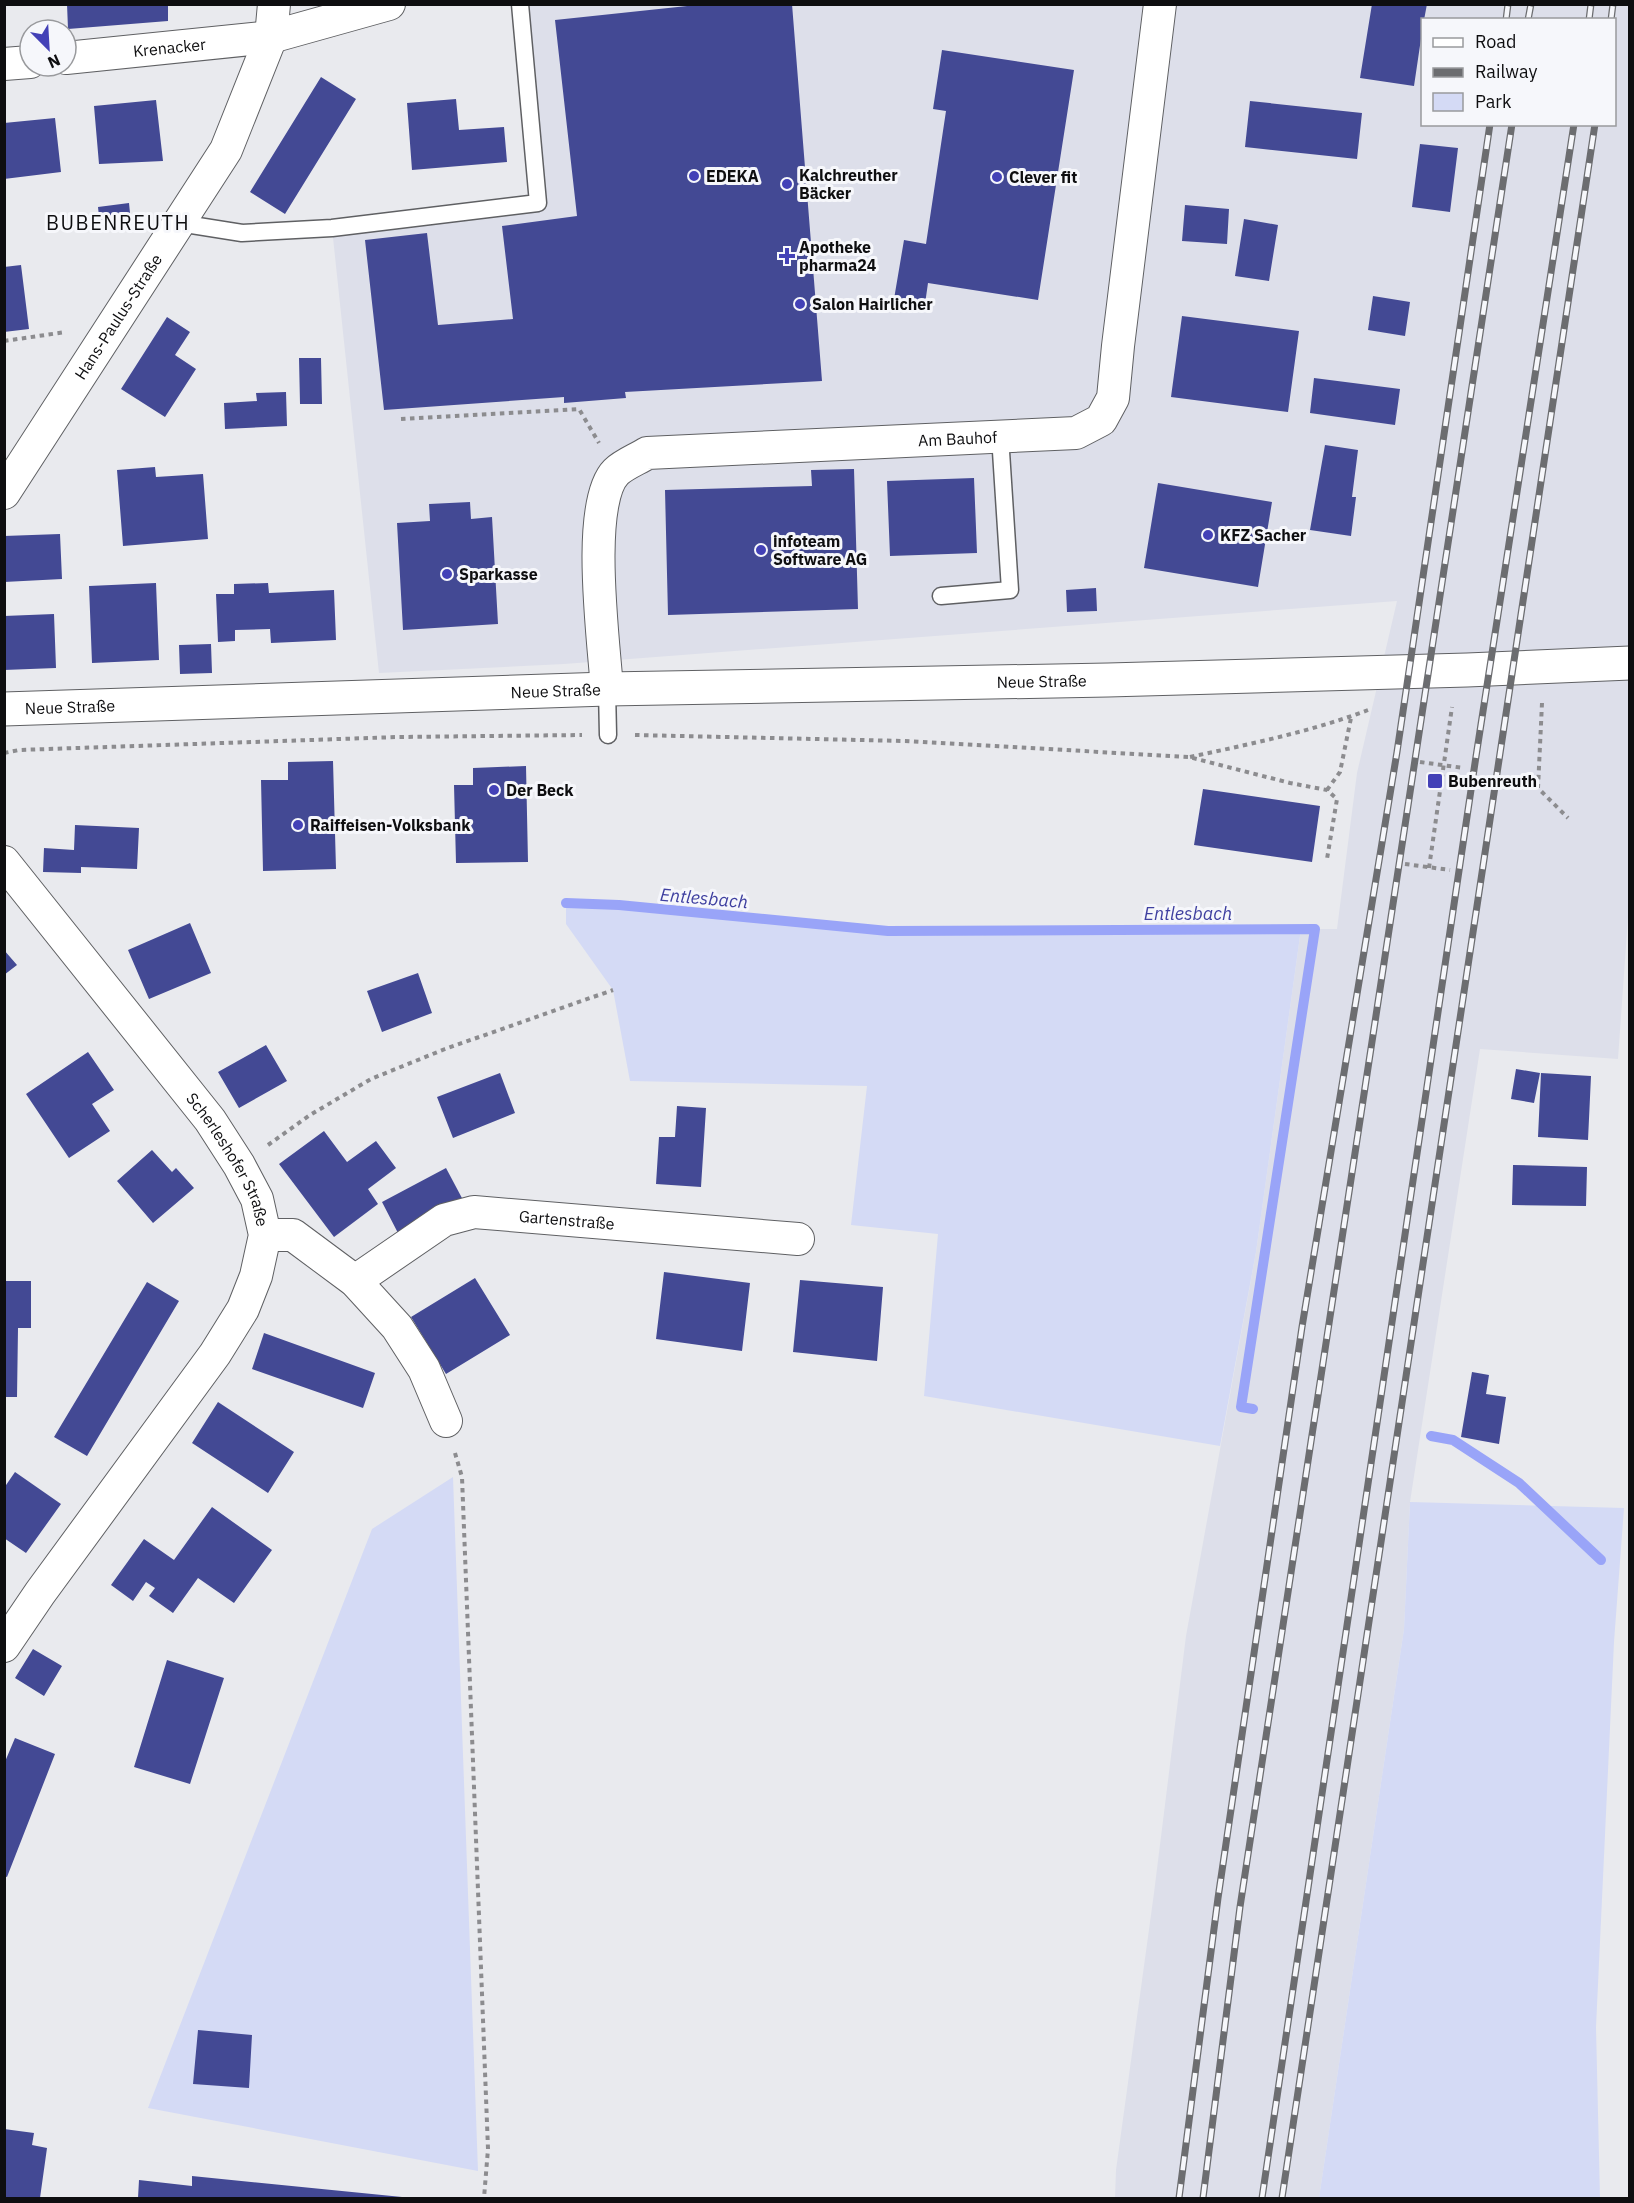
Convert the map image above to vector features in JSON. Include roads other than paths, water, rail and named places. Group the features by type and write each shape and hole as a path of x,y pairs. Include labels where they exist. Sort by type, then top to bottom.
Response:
{"street":[{"name":"Hans-Paulus-Straße","path":"4,493 226,150 271,37 274,4"},
{"name":"Krenacker","path":"78,57 271,37 388,4"},
{"name":"Am Bauhof","path":"606,689 597,543 603,498 615,472 647,453 1076,433 1101,420 1113,398 1160,4"},
{"name":"Neue Straße","path":"4,709 606,689 1108,680 1629,663"},
{"name":"Scherleshofer Straße","path":"4,862 210,1120 239,1165 257,1199 265,1234 256,1276 223,1360 40,1593 9,1629"},
{"name":"Gartenstraße","path":"356,1281 444,1220 474,1212 798,1239"},
{"path":"265,1234 293,1235 356,1281 397,1327 424,1369 446,1421"}],"lane":[{"path":"179,223 253,233 333,228 538,203 520,4"},
{"path":"940,596 1010,590 1000,436"},
{"path":"606,689 608,735"}],"waterway":[{"name":"Entlesbach","path":"566,903 619,905 888,931 1315,929 1241,1407 1253,1409"},
{"path":"1431,1436 1453,1440 1519,1483 1601,1560"}],"railway":[{"path":"1506,18 1508,4"},
{"path":"1528,18 1531,4"},
{"path":"1589,18 1591,4"},
{"path":"1611,18 1613,4"},
{"path":"1179,2198 1218,1898 1302,1327 1397,752 1490,126"},
{"path":"1203,2198 1240,1907 1512,126"},
{"path":"1262,2198 1475,763 1574,126"},
{"path":"1282,2198 1595,126"}],"place":[{"name":"EDEKA","path":"694,176"},
{"name":"Clever fit","path":"997,177"},
{"name":"Kalchreuther Bäcker","path":"787,184"},
{"name":"Apotheke pharma24","path":"787,256"},
{"name":"Salon Hairlicher","path":"800,304"},
{"name":"KFZ Sacher","path":"1208,535"},
{"name":"infoteam Software AG","path":"761,550"},
{"name":"Sparkasse","path":"447,574"},
{"name":"Bubenreuth","path":"1435,781"},
{"name":"Der Beck","path":"494,790"},
{"name":"Raiffeisen-Volksbank","path":"298,825"}],"district":[{"name":"BUBENREUTH","path":"118,222"}]}
